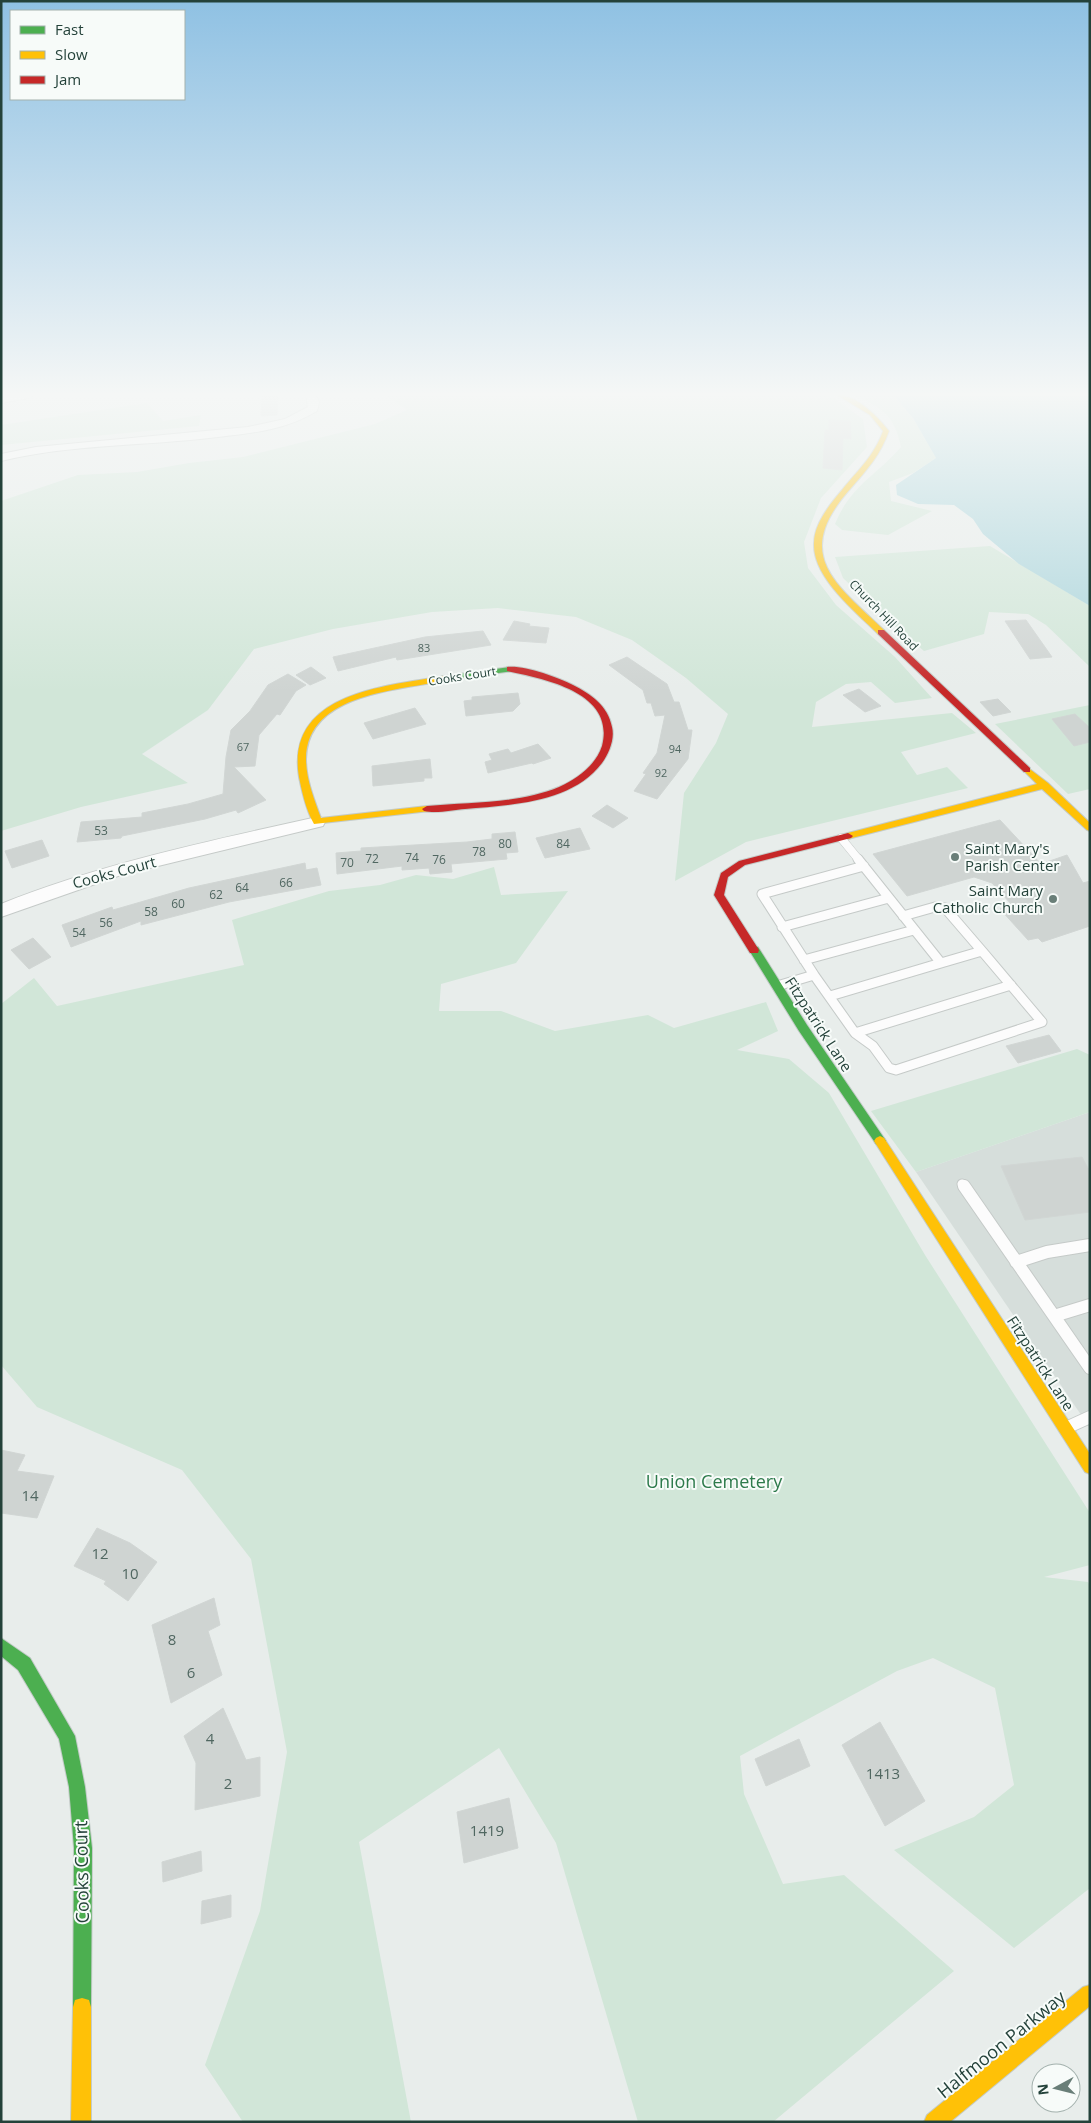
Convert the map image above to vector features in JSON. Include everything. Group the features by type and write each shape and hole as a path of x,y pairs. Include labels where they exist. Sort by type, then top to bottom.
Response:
{"street":[{"name":"Church Hill Road","path":"841,494 835,501 818,538 817,545 825,570 840,590 894,646 1090,828"},
{"name":"Cooks Court","path":"1,911 46,891 136,865 316,822 526,798 556,791 587,774 600,762 606,750 609,726 604,714 594,701 567,684 532,671 482,670 369,693 349,700 325,713 315,722 302,747 304,780 316,822"},
{"name":"Fitzpatrick Lane","path":"1045,786 742,863 724,874 719,895 883,1145 1090,1467"},
{"name":"Cooks Court","path":"1,1646 24,1664 67,1736 77,1787 83,1848 80,2122"},
{"name":"Halfmoon Parkway","path":"934,2122 1090,1994"}],"lane":[{"path":"841,838 940,963"},
{"path":"864,866 762,894 814,976 855,1033 873,1046 889,1068 896,1070 1042,1022 945,908 935,907 903,916"},
{"path":"782,927 889,898"},
{"path":"804,960 914,930"},
{"path":"830,996 982,951"},
{"path":"777,986 814,976"},
{"path":"855,1033 1011,985"},
{"path":"962,1184 1090,1368"},
{"path":"1016,1262 1047,1252 1090,1244"},
{"path":"1054,1316 1090,1305"},
{"path":"1065,1428 1090,1417"}],"shaded area":[{"path":"1090,1112 1090,1428 916,1172"}],"green space":[{"path":"22,494 825,494 821,498 804,542 808,568 836,605 895,657 932,698 895,703 871,682 846,684 816,702 812,727 952,713 976,733 901,752 917,775 947,767 968,788 746,842 675,881 684,793 716,743 728,714 686,678 632,640 576,617 498,608 432,612 333,629 254,649 208,710 142,754 188,783 81,807 1,831 1,501"},
{"path":"853,494 890,494 891,501 932,511 888,535 842,530 835,524"},
{"path":"990,546 1090,606 1090,667 1046,625 1028,614 989,612 984,634 924,651 884,617 843,578 835,557"},
{"path":"1090,705 1090,789 1068,794 995,724"},
{"name":"Union Cemetery","path":"494,867 501,895 568,891 516,963 441,984 439,1011 501,1011 555,1031 648,1015 674,1028 766,1002 778,1031 737,1050 789,1059 829,1093 925,1255 1090,1513 1090,1565 1044,1577 1088,1582 1090,1586 1090,1888 1014,1948 894,1850 974,1817 1014,1785 995,1688 933,1658 897,1671 740,1756 744,1794 783,1884 844,1875 954,1971 773,2122 638,2122 556,1843 499,1748 359,1842 411,2122 243,2122 205,2065 260,1911 287,1752 251,1559 182,1470 37,1407 1,1365 1,1004 34,978 57,1006 244,965 232,920 329,891 380,885 416,875 453,879"},
{"path":"1077,1049 1090,1055 1090,1112 916,1172 871,1111"}],"water":[{"path":"1090,494 1090,606 1019,564 983,534 973,519 954,505 918,504 897,495"}],"building":[{"path":"1026,620 1052,657 1030,659 1005,621"},
{"path":"514,621 530,624 529,626 549,628 546,643 503,640"},
{"path":"483,631 491,645 397,660 396,657 338,671 333,657 425,637"},
{"path":"627,657 667,684 674,702 679,702 688,730 692,730 688,759 657,799 634,791 646,774 643,773 657,753 665,715 655,716 651,703 647,703 643,690 609,665"},
{"path":"311,667 326,678 310,685 296,675"},
{"path":"288,674 306,685 296,691 280,715 277,714 259,735 255,766 234,767 266,800 238,813 236,810 205,819 122,836 121,838 77,842 81,822 142,817 142,813 188,804 223,794 226,757 231,730 250,711 268,685"},
{"path":"859,689 881,706 865,712 843,695"},
{"path":"518,693 520,704 513,711 466,716 464,701 472,700 472,697"},
{"path":"998,699 1011,712 993,716 980,702"},
{"path":"415,708 426,724 373,739 364,723"},
{"path":"1075,714 1090,728 1090,742 1074,746 1052,719"},
{"path":"538,744 551,758 533,764 488,773 485,762 492,760 489,754 508,749 511,753"},
{"path":"430,759 432,778 424,778 424,781 373,786 372,766"},
{"path":"607,805 628,818 613,828 592,816"},
{"path":"1000,820 1041,864 1067,855 1083,883 1090,881 1090,926 1042,942 1038,938 1028,940 1000,909 1012,905 992,883 974,877 907,896 873,854"},
{"path":"580,828 590,849 545,858 536,838"},
{"path":"515,832 518,852 506,853 507,859 451,864 452,872 430,874 429,868 402,870 402,866 337,874 336,853 361,851 361,848 467,842 492,839 492,834"},
{"path":"42,840 49,856 12,868 5,851"},
{"path":"305,863 306,870 317,868 321,885 229,902 141,925 141,921 71,947 62,925 112,907 113,910 189,888"},
{"path":"33,938 51,957 29,969 11,950"},
{"path":"1049,1035 1061,1051 1018,1063 1006,1046"},
{"path":"1082,1157 1090,1172 1090,1212 1025,1220 1001,1166"},
{"path":"1,1450 25,1455 17,1471 54,1476 37,1518 1,1513"},
{"path":"97,1528 130,1543 157,1562 128,1601 104,1584 106,1581 74,1566"},
{"path":"214,1598 220,1625 208,1631 222,1675 171,1703 152,1625"},
{"path":"223,1708 246,1760 260,1757 260,1796 195,1810 196,1763 184,1736"},
{"path":"880,1722 925,1801 885,1826 842,1745"},
{"path":"799,1739 810,1766 766,1786 755,1759"},
{"path":"509,1798 518,1848 464,1863 457,1812"},
{"path":"201,1851 202,1871 163,1882 162,1862"},
{"path":"231,1895 231,1917 201,1924 202,1901"}],"traffic: fast":[{"path":"444,678 510,669"},
{"path":"754,950 803,1028 880,1141"},
{"path":"1,1646 24,1664 67,1736 77,1787 83,1848 82,2007"}],"traffic: slow":[{"path":"843,494 828,514 820,530 817,544 819,556 824,568 841,592 881,632"},
{"path":"427,809 317,822 307,792 303,771 303,749 305,739 314,723 327,711 345,701 386,688 444,678"},
{"path":"1027,770 1090,828"},
{"path":"848,836 1045,785"},
{"path":"880,1141 1090,1467"},
{"path":"934,2122 1090,1994"},
{"path":"81,2122 82,2007"}],"traffic: jam":[{"path":"881,632 1027,770"},
{"path":"427,809 513,801 546,794 574,783 591,770 601,759 609,734 606,717 596,704 581,692 564,683 545,676 510,669"},
{"path":"754,950 719,895 724,875 742,863 848,836"}],"place":[{"name":"Saint Mary's Parish Center","path":"955,857"},
{"name":"Saint Mary Catholic Church","path":"1053,899"}]}
